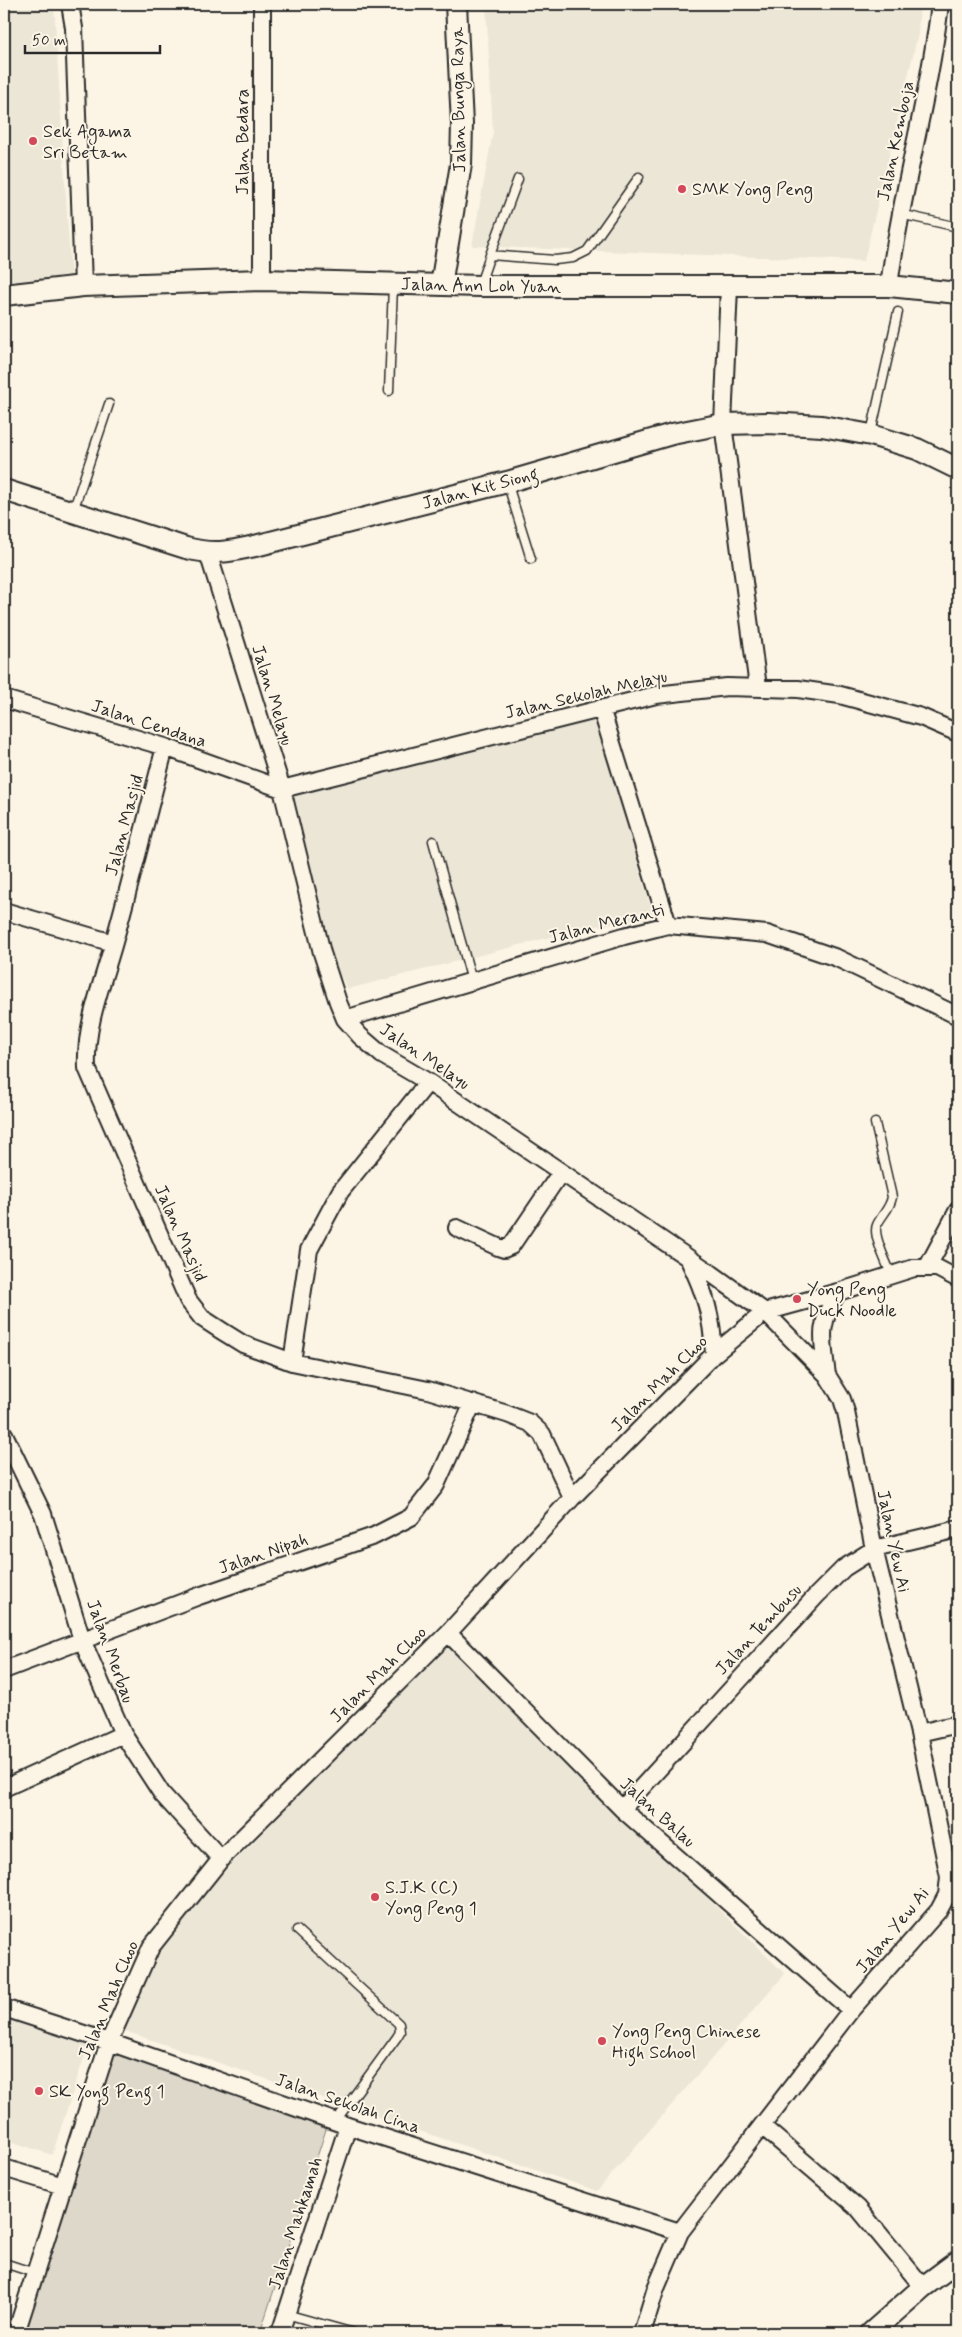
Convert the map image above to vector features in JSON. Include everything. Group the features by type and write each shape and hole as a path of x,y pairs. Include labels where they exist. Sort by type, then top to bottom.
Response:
{"street":[{"path":"70,4 74,28 83,286"},
{"name":"Jalan Bedara","path":"262,4 262,280"},
{"name":"Jalan Bunga Raya","path":"441,285 461,164 462,116 456,4"},
{"name":"Jalan Kemboja","path":"889,286 900,214 926,94 940,4"},
{"name":"Jalan Ann Loh Yuan","path":"4,295 83,286 262,280 480,286 889,286 958,292"},
{"path":"729,287 723,424 758,687"},
{"name":"Jalan Kit Siong","path":"4,490 186,548 208,553 224,553 507,482 672,434 723,424 768,423 822,426 871,435 917,449 958,469"},
{"name":"Jalan Melayu","path":"208,553 282,789 322,953 345,1019 360,1036 382,1055 428,1082 765,1312"},
{"name":"Jalan Sekolah Melayu","path":"282,789 656,695 727,687 758,687 840,695 921,717 958,733"},
{"name":"Jalan Cendana","path":"4,699 165,747 282,789"},
{"path":"601,708 668,925"},
{"name":"Jalan Masjid","path":"165,747 113,943 90,1019 86,1046 87,1068 94,1089 188,1300 202,1318 243,1344 292,1362 428,1390 530,1423 542,1434 572,1498"},
{"path":"4,912 113,943"},
{"name":"Jalan Meranti","path":"345,1019 668,925 768,934 802,944 837,958 958,1016"},
{"path":"292,1362 309,1250 340,1192 428,1082"},
{"path":"457,1228 504,1249 511,1246 561,1172"},
{"path":"958,1210 928,1266 946,1272 958,1279"},
{"path":"688,1258 703,1289 710,1313 714,1354"},
{"name":"Jalan Mah Choo","path":"16,2333 109,2042 151,1947 220,1859 448,1633 572,1498 714,1354 765,1312 838,1292 891,1274 928,1266"},
{"path":"827,1375 823,1325 827,1310 838,1292"},
{"name":"Jalan Yew Ai","path":"642,2333 656,2288 680,2232 851,2010 939,1910 947,1895 949,1877 919,1733 874,1549 842,1399 827,1375 765,1312"},
{"name":"Jalan Nipah","path":"4,1670 199,1596 374,1536 411,1517 436,1485 473,1403"},
{"name":"Jalan Merbau","path":"5,1440 43,1514 82,1640 123,1734 162,1794 220,1859"},
{"name":"Jalan Tembusu","path":"622,1809 816,1596 844,1568 874,1549 958,1529"},
{"name":"Jalan Balau","path":"448,1633 622,1809 851,2010"},
{"path":"919,1733 958,1724"},
{"path":"4,1788 123,1734"},
{"name":"Jalan Sekolah Cina","path":"4,2008 109,2042 342,2124 680,2232"},
{"name":"Jalan Mahkamah","path":"280,2333 342,2124"},
{"path":"762,2126 858,2208 923,2287"},
{"path":"4,2168 63,2186"},
{"path":"871,2333 923,2287 958,2262"}],"lane":[{"path":"490,255 555,260 573,258 588,250 639,177"},
{"path":"480,286 518,180"},
{"path":"900,214 958,227"},
{"path":"389,391 393,283"},
{"path":"871,435 898,312"},
{"path":"73,511 109,404"},
{"path":"507,482 531,560"},
{"path":"434,842 472,981"},
{"path":"875,1123 892,1197 891,1206 876,1225 876,1234 891,1274"},
{"path":"297,1930 399,2024 400,2032 342,2124"},
{"path":"4,2263 35,2273"},
{"path":"286,2314 354,2333"}],"shaded area":[{"name":"Sek Agama Sri Betam","path":"4,4 54,4 71,279 4,285"},
{"name":"SMK Yong Peng","path":"486,4 920,4 918,34 864,261 472,246 493,132"},
{"path":"591,702 653,916 586,928 348,989 328,955 282,780"},
{"name":"S.J.K (C) Yong Peng 1","path":"445,1642 785,1974 597,2191 116,2028 156,1943"},
{"name":"SK Yong Peng 1","path":"4,2015 89,2043 52,2155 4,2139"},
{"path":"107,2045 330,2117 260,2333 14,2333"}],"place":[{"name":"Sek Agama Sri Betam","path":"33,141"},
{"name":"SMK Yong Peng","path":"682,189"},
{"name":"Yong Peng Duck Noodle","path":"797,1299"},
{"name":"S.J.K (C) Yong Peng 1","path":"375,1897"},
{"name":"Yong Peng Chinese High School","path":"602,2041"},
{"name":"SK Yong Peng 1","path":"39,2091"}]}
